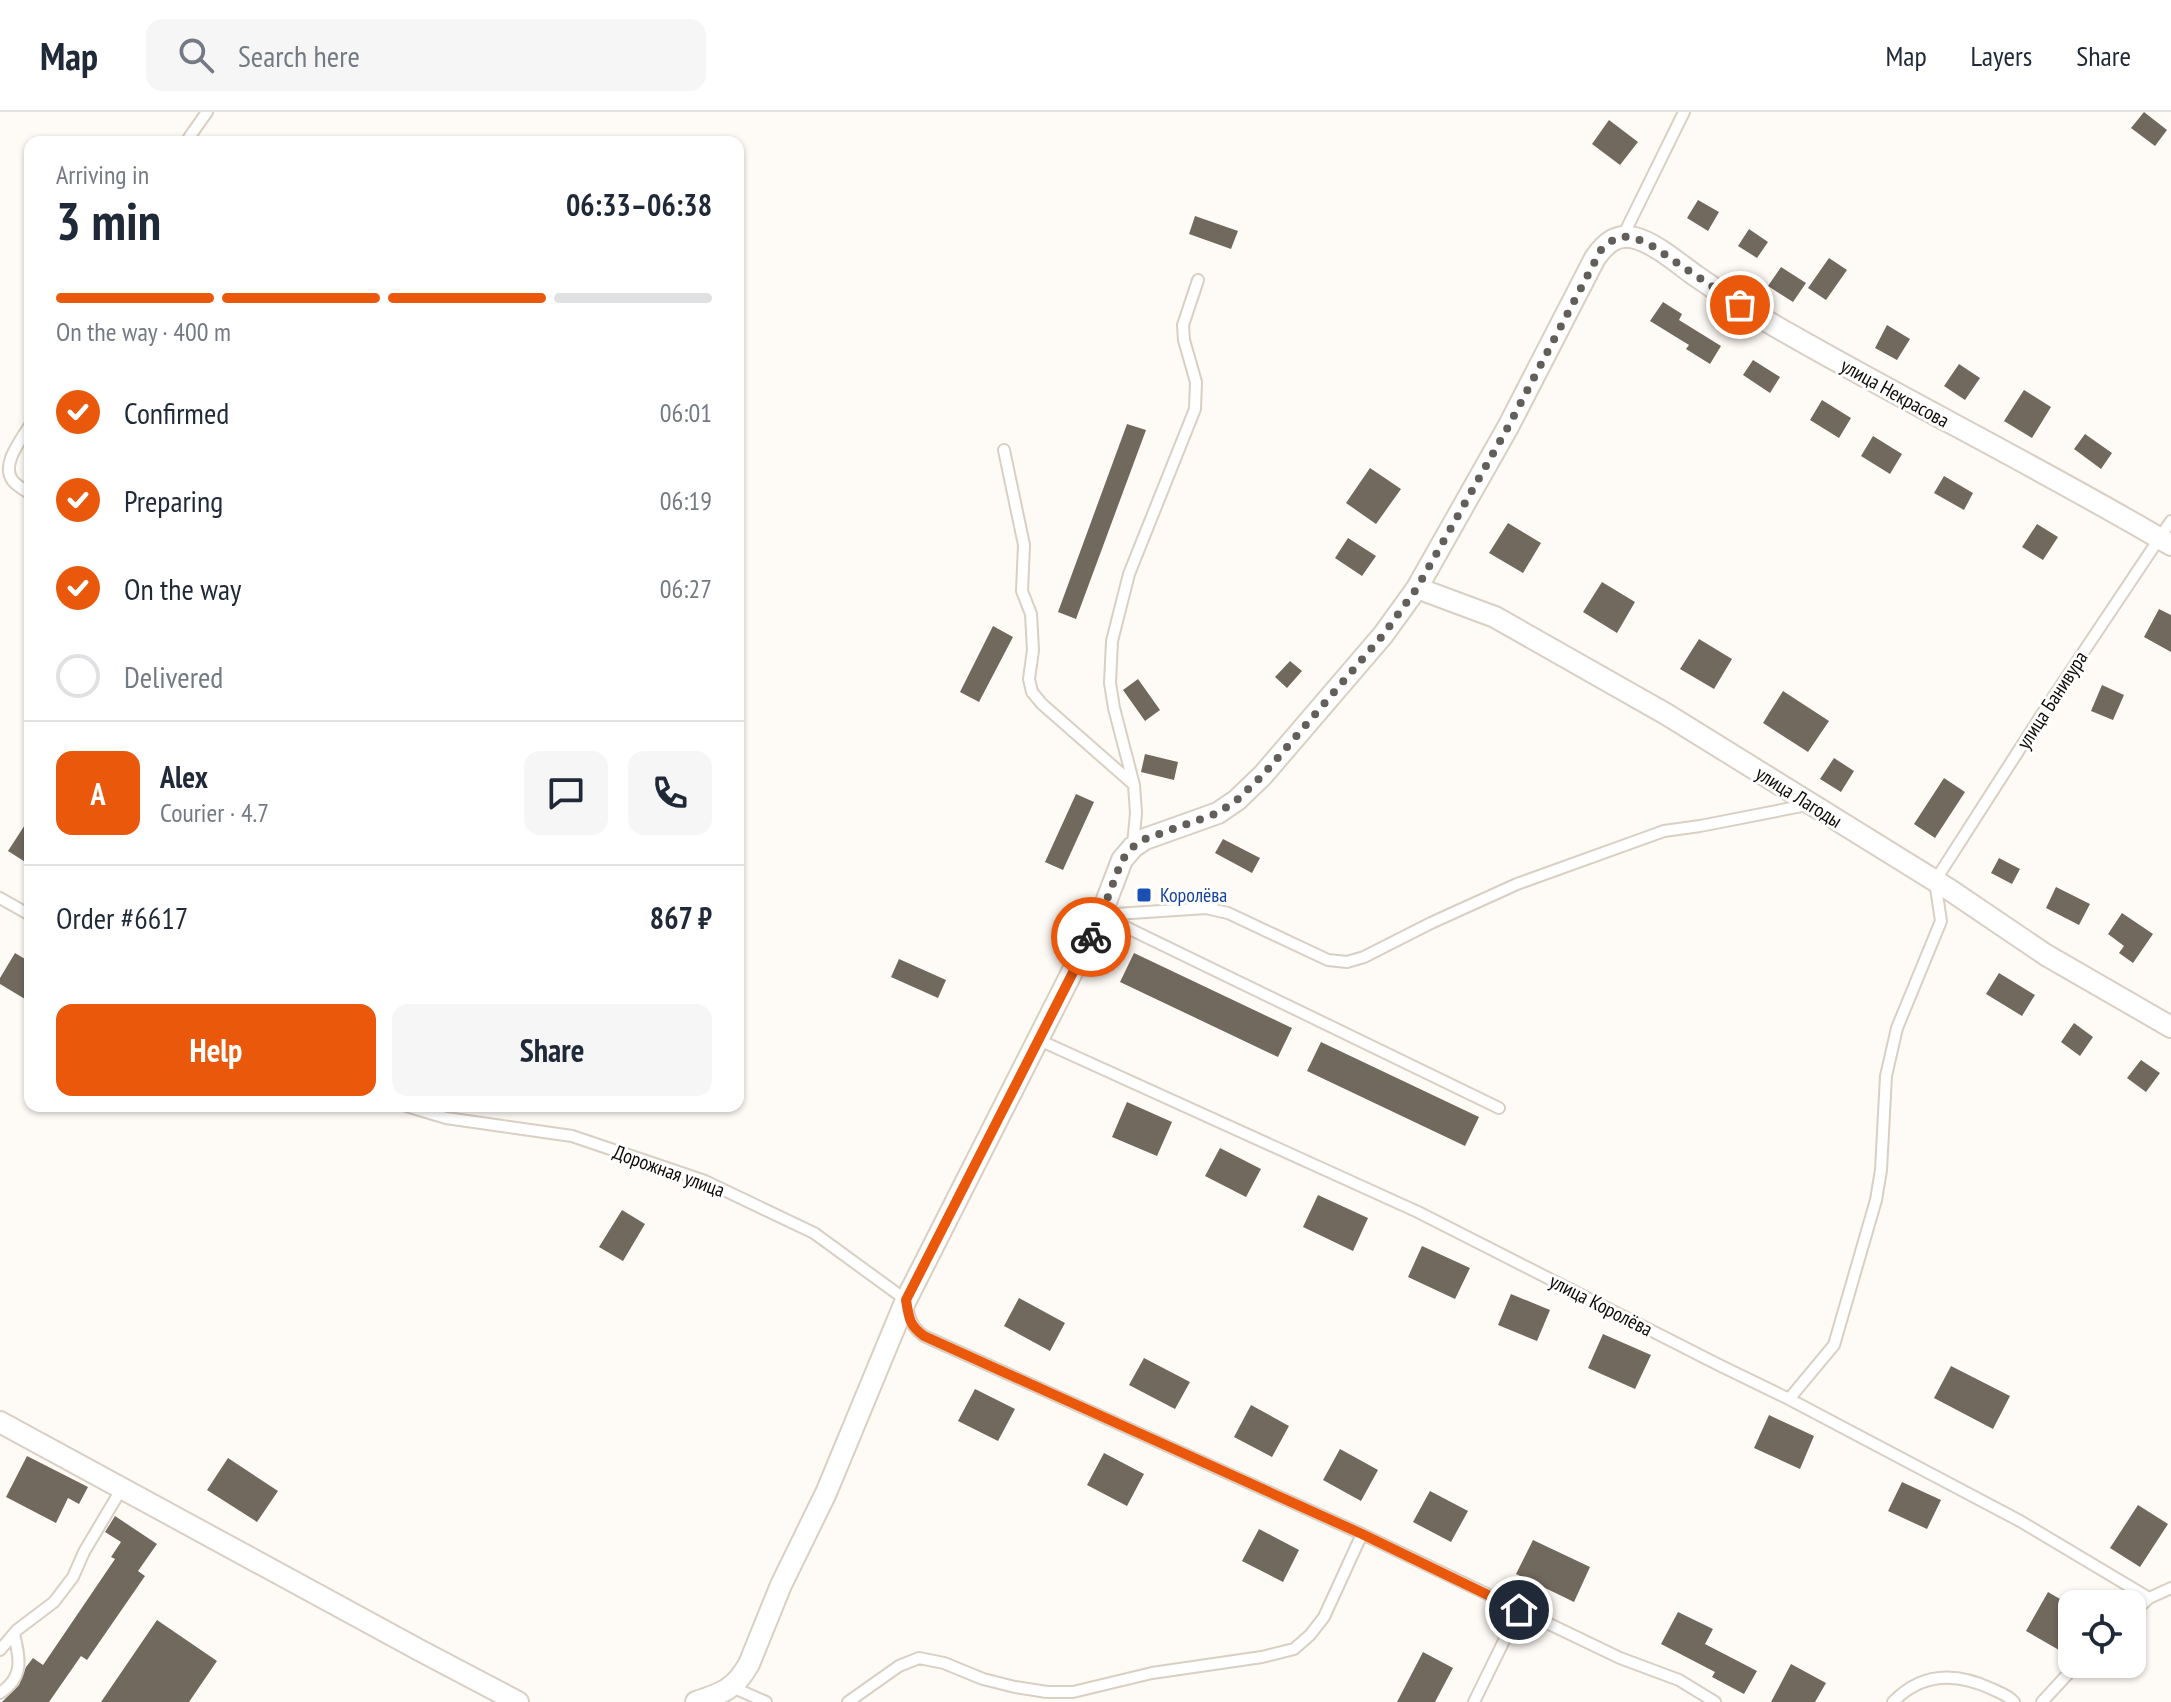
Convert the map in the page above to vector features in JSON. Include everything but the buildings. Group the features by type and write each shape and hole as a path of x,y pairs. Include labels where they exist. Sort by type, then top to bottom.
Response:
{"street":[{"name":"улица Некрасова","path":"1623,236 1652,246 1787,333 2165,542"},
{"path":"696,1702 732,1687 749,1664 781,1585 826,1493 906,1300 1101,915 1122,860 1145,839 1218,813 1237,800 1263,775 1383,635 1417,588 1508,427 1595,258 1613,239 1623,236"},
{"name":"улица Лагоды","path":"1417,588 1495,617 1666,714 1935,881 2046,955 2171,1027"},
{"path":"0,1422 518,1702"}],"lane":[{"path":"190,136 207,112"},
{"path":"1623,236 1684,112"},
{"path":"1133,847 1136,813 1134,785 1110,683 1112,641 1129,574 1195,409 1196,382 1183,325 1198,280"},
{"path":"24,435 8,469 11,479 24,489"},
{"path":"1004,450 1024,545 1022,591 1031,614 1033,650 1029,679 1032,692 1134,785"},
{"name":"улица Банивура","path":"1935,881 2044,711 2165,542 2171,521"},
{"path":"1101,915 1206,908 1228,913 1328,960 1347,962 1364,957 1517,884 1664,831 1810,804"},
{"path":"1789,1399 1834,1345 1876,1200 1881,1170 1886,1076 1897,1028 1941,921 1935,881"},
{"path":"0,898 24,912"},
{"path":"1101,915 1499,1108"},
{"name":"улица Королёва","path":"1039,1040 1418,1212 1789,1399 2020,1521 2149,1598"},
{"name":"Дорожная улица","path":"426,1112 446,1118 572,1136 705,1181 814,1233 906,1300"},
{"path":"906,1300 910,1322 924,1336 1362,1534 1620,1658 1679,1680 1715,1702"},
{"path":"0,1650 14,1634 54,1602 73,1577 84,1552 122,1488"},
{"path":"848,1702 899,1666 919,1658 944,1663 983,1679 1015,1687 1073,1692 1152,1673 1262,1657 1294,1649 1324,1617 1362,1534"},
{"path":"2146,1601 2171,1588"},
{"path":"1474,1702 1519,1610"},
{"path":"0,1693 18,1674 14,1634"},
{"path":"1893,1702 1905,1689 1937,1677 1971,1679 2014,1702"},
{"path":"2042,1702 2064,1678"},
{"path":"732,1687 766,1702"}],"way so far":[{"path":"1091,937 1122,860 1133,847 1145,839 1218,813 1237,800 1263,775 1383,635 1417,588 1508,427 1602,248 1623,236 1636,238 1740,305"}],"place":[{"name":"Королёва","path":"1144,895"}],"route":[{"path":"1091,937 906,1300 910,1322 915,1330 1362,1534 1519,1610"}]}
